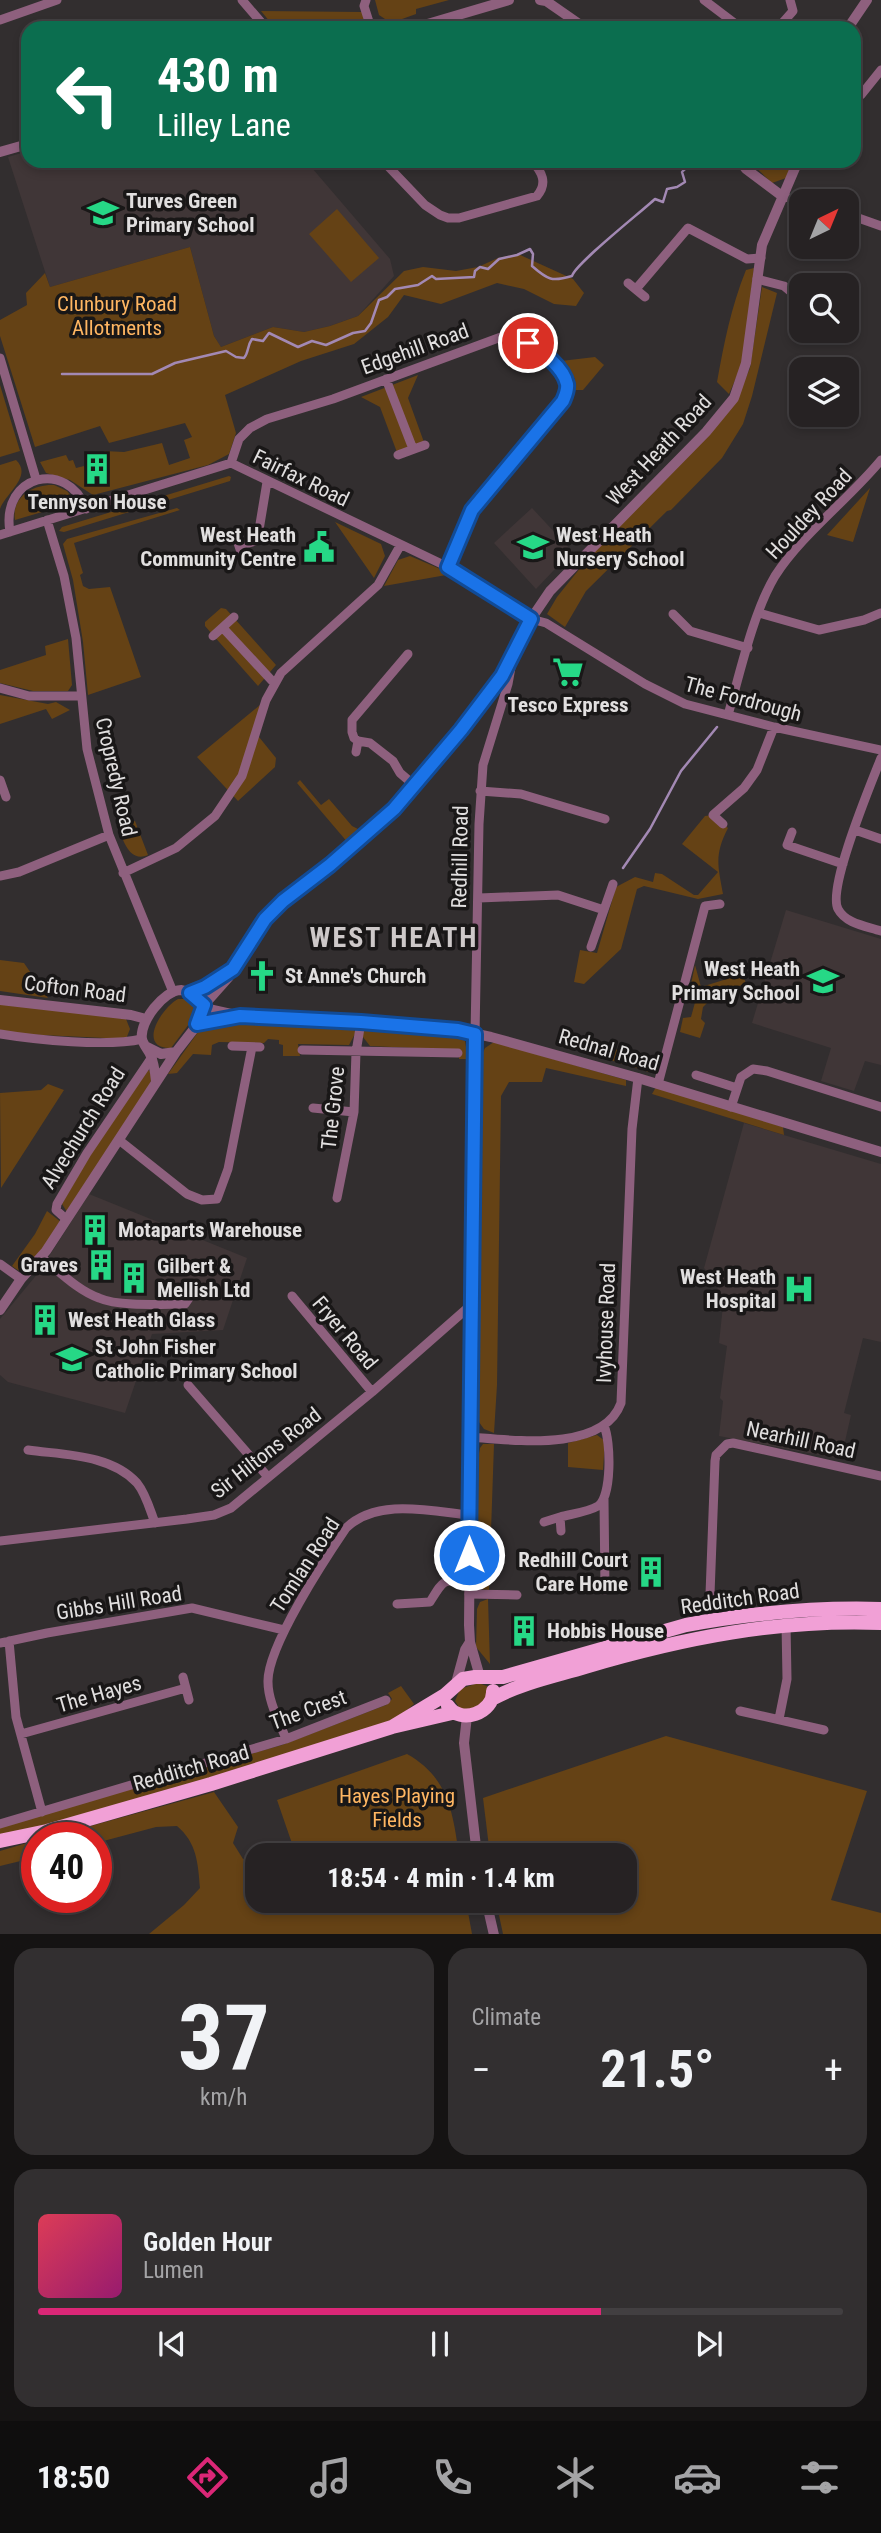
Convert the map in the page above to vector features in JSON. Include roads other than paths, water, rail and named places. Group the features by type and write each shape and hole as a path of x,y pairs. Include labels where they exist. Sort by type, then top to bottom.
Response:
{"highway":[{"name":"Redditch Road","path":"483,1678 503,1678 709,1621 824,1609 881,1609"},
{"name":"Redditch Road","path":"494,1698 641,1650 740,1629 845,1621 881,1623"},
{"path":"468,1678 483,1678 492,1686 494,1698 480,1712 460,1715 447,1705 452,1687 468,1678"},
{"name":"Redditch Road","path":"392,1727 452,1687"},
{"name":"Redditch Road","path":"0,1841 211,1784 392,1727 460,1715"}],"street":[{"path":"0,20 57,0"},
{"path":"242,0 260,21"},
{"path":"366,0 364,6 369,21"},
{"path":"438,21 509,0"},
{"path":"540,0 546,1 575,21"},
{"path":"704,0 732,21"},
{"path":"784,21 793,11 790,0"},
{"path":"853,21 867,0"},
{"path":"861,95 881,70"},
{"path":"0,152 21,146"},
{"path":"390,168 425,205 440,215 459,218 537,196 542,186 542,174 537,168"},
{"path":"746,168 782,197 789,199"},
{"name":"West Heath Road","path":"531,619 569,570 706,432 734,398 746,363 762,245 795,168"},
{"path":"859,218 881,226"},
{"path":"645,298 632,286 688,228 747,259 761,258"},
{"path":"757,279 789,290"},
{"name":"Edgehill Road","path":"231,463 239,439 250,428 267,419 332,399 501,337 516,338 533,346 552,362 567,383 563,401 472,510 448,567"},
{"path":"0,358 36,479"},
{"path":"386,379 413,449"},
{"path":"398,455 425,445"},
{"name":"Houldey Road","path":"728,715 759,613 768,590 783,565 881,460"},
{"name":"Fairfax Road","path":"0,535 231,463 448,567 531,619"},
{"path":"10,532 6,517 9,501 18,490 36,479 60,481 73,489 83,500 86,509"},
{"path":"243,558 238,543 255,541 258,536 267,482"},
{"name":"Cropredy Road","path":"47,520 63,574 76,638 87,749 109,835 173,992"},
{"path":"123,873 176,848 215,816 242,776 260,717 275,684 292,661 378,585 400,546"},
{"path":"759,613 819,630 864,620 881,613"},
{"path":"673,614 690,631 748,648"},
{"path":"213,636 234,617"},
{"name":"Redhill Road","path":"483,1678 470,1642 469,1594 469,1437 480,791 483,765 508,684 513,657 531,619"},
{"name":"The Fordrough","path":"531,619 549,625 664,695 685,704 881,750"},
{"path":"223,628 275,684"},
{"path":"356,752 358,741 352,732 352,720 408,654"},
{"path":"208,1008 265,919 394,809 486,696 513,657"},
{"path":"0,688 29,696 81,696"},
{"path":"486,696 500,705"},
{"path":"723,824 713,815 744,788 757,770 774,727"},
{"path":"358,741 370,743 393,761 400,773 414,785"},
{"path":"881,758 835,894 836,907 849,921 881,931"},
{"path":"0,780 3,798 17,794"},
{"path":"480,791 521,794 605,818"},
{"path":"855,830 881,839"},
{"path":"792,832 787,845 843,864"},
{"path":"0,876 19,872 109,835"},
{"path":"591,947 613,884"},
{"path":"479,898 558,895 604,910"},
{"path":"659,1084 705,906 720,904"},
{"path":"190,993 233,969"},
{"path":"147,1048 146,1019 161,1001 173,992 181,990 190,993 208,1008 240,1016"},
{"name":"Cofton Road","path":"0,1000 146,1019"},
{"name":"Alvechurch Road","path":"1,1306 41,1257 156,1081 208,1008"},
{"path":"197,1024 240,1016"},
{"name":"Rednal Road","path":"240,1016 458,1030 659,1084 881,1152"},
{"name":"The Grove","path":"337,1198 354,1112 356,1052 361,1022"},
{"path":"0,1034 19,1038 124,1044 147,1048 160,1054 176,1052"},
{"path":"119,1140 187,1194 202,1200 217,1199 228,1169 256,1047 232,1046"},
{"name":"Alvechurch Road","path":"147,1048 156,1081"},
{"name":"Alvechurch Road","path":"65,1219 56,1210 57,1203 147,1048"},
{"path":"302,1050 458,1053"},
{"path":"731,1107 741,1077 753,1069 881,1107"},
{"path":"696,1075 737,1088"},
{"name":"Ivyhouse Road","path":"604,1426 612,1420 621,1403 632,1129 638,1078"},
{"path":"313,1108 354,1112"},
{"path":"41,1257 87,1293 102,1300 185,1304 196,1288"},
{"path":"0,1264 21,1279"},
{"name":"Fryer Road","path":"292,1296 372,1392"},
{"name":"Sir Hiltons Road","path":"0,1541 155,1523 222,1512 372,1392 471,1305"},
{"path":"188,1385 268,1477"},
{"path":"469,1437 551,1440 586,1434 604,1426 608,1437 607,1491 604,1499 605,1590"},
{"name":"Nearhill Road","path":"709,1621 715,1461 716,1455 727,1444 759,1447 881,1476"},
{"path":"28,1450 101,1461 122,1471 137,1483 155,1523"},
{"path":"544,1522 592,1509 604,1499"},
{"name":"Tomlan Road","path":"286,1739 269,1694 271,1663 284,1630 346,1528 359,1517 381,1511 403,1509 469,1515"},
{"path":"560,1517 561,1531"},
{"path":"404,1606 430,1602 439,1585 449,1580 469,1580"},
{"path":"469,1594 517,1595"},
{"name":"Gibbs Hill Road","path":"4,1642 192,1608 284,1630"},
{"path":"779,1719 787,1679 786,1624"},
{"path":"4,1642 16,1717 42,1812"},
{"name":"Redhill Road","path":"452,1687 470,1642"},
{"path":"183,1677 189,1699"},
{"name":"The Hayes","path":"21,1734 186,1688"},
{"name":"The Crest","path":"0,1824 286,1739 386,1700"},
{"path":"740,1711 824,1730"},
{"path":"460,1715 475,1843"},
{"path":"489,1913 494,1934"}],"waterway":[{"path":"62,374 152,374 175,363 226,351 244,358 252,339 263,341 269,333 298,347 312,341 326,345 353,333 365,331 371,323 379,300 395,289 418,285 432,276 436,279 474,277 475,271 480,267 488,269 499,259 530,249 533,254 532,266 542,274 550,279 572,276 596,250 655,199 663,202 667,189 685,182 682,172 687,168"},
{"path":"623,868 650,829 681,771 717,727"}],"place":[{"name":"Turves Green Primary School","path":"103,213"},
{"name":"Tennyson House","path":"97,469"},
{"name":"West Heath Community Centre","path":"319,547"},
{"name":"West Heath Nursery School","path":"533,547"},
{"name":"Tesco Express","path":"568,672"},
{"name":"St Anne's Church","path":"262,976"},
{"name":"West Heath Primary School","path":"823,981"},
{"name":"Motaparts Warehouse","path":"95,1230"},
{"name":"Graves","path":"101,1265"},
{"name":"Gilbert & Mellish Ltd","path":"134,1278"},
{"name":"West Heath Hospital","path":"799,1289"},
{"name":"West Heath Glass","path":"45,1320"},
{"name":"St John Fisher Catholic Primary School","path":"72,1359"},
{"name":"Redhill Court Care Home","path":"651,1572"},
{"name":"Hobbis House","path":"524,1631"}],"district":[{"name":"WEST HEATH","path":"394,937"}],"park label":[{"name":"Clunbury Road Allotments","path":"117,316"},
{"name":"Hayes Playing Fields","path":"397,1808"}]}
